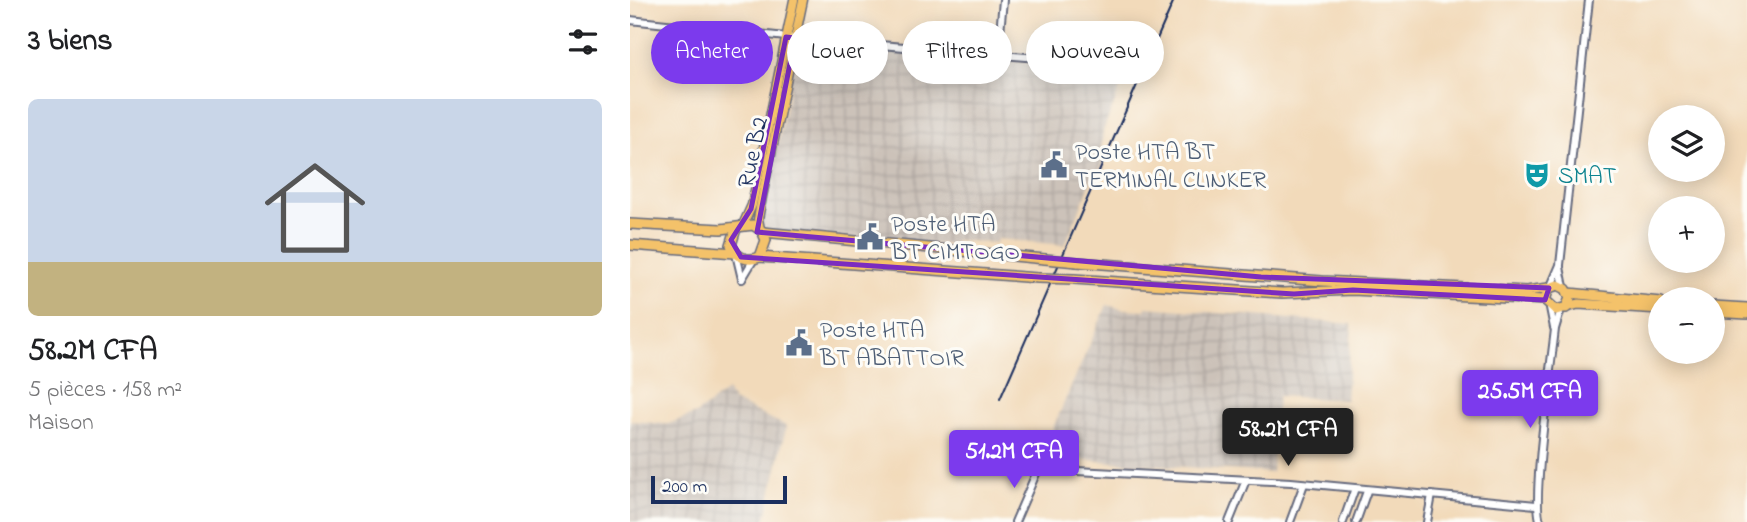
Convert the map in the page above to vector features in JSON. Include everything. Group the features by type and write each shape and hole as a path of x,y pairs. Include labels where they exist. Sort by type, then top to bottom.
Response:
{"highway":[{"path":"630,224 739,227 753,225 762,231 1077,262 1322,281 1526,291 1550,287 1648,300"},
{"path":"736,254 731,240 739,227"},
{"path":"757,258 765,246 762,231"},
{"path":"630,245 757,258 1294,294 1353,290 1547,304 1564,309 1586,304 1648,308"},
{"path":"1547,304 1550,287"},
{"path":"1564,309 1567,290"},
{"path":"1725,307 1747,308"},
{"path":"1725,313 1747,314"}],"main road":[{"name":"Rue B2","path":"792,21 794,0"},
{"name":"Rue B2","path":"796,21 803,0"},
{"name":"Rue B2","path":"739,227 752,205 787,55"},
{"name":"Rue B2","path":"762,231 760,207 787,60"}],"street":[{"path":"1001,21 1003,0"},
{"path":"1550,287 1560,265 1589,0"},
{"path":"630,20 787,38"},
{"path":"736,254 742,279 757,258"},
{"path":"1560,265 1567,290"},
{"path":"1547,304 1555,330"},
{"path":"1538,521 1536,505 1555,330 1564,309"},
{"path":"1014,522 1038,469 1304,484 1536,505"},
{"path":"1229,522 1245,480"},
{"path":"1290,522 1304,484"},
{"path":"1343,522 1354,488"},
{"path":"1356,522 1367,491"},
{"path":"1427,522 1432,495"}],"highlighted area":[{"path":"786,37 795,38 757,232 1261,277 1549,288 1545,300 1353,290 1294,294 741,257 731,240 751,209"}],"shaded area":[{"path":"888,52 902,53 902,84 1012,84 1012,62 1026,63 1026,84 1122,84 1103,131 1101,153 1106,155 1096,178 1093,177 1065,245 997,239 996,243 955,240 954,245 766,231 761,222 790,84 888,84"},
{"path":"1107,305 1122,309 1145,310 1146,307 1352,324 1346,400 1278,396 1272,473 1056,458 1042,453"},
{"path":"727,391 733,401 786,426 765,522 630,522 630,421 668,424 696,414"}],"railway":[{"path":"1000,399 1174,0"}],"place":[{"name":"Poste HTA BT TERMINAL CLINKER","path":"1054,165"},
{"name":"SMAT","path":"1537,175"},
{"name":"Poste HTA BT CIMTOGO","path":"870,237"},
{"name":"Poste HTA BT ABATTOIR","path":"799,343"}]}
